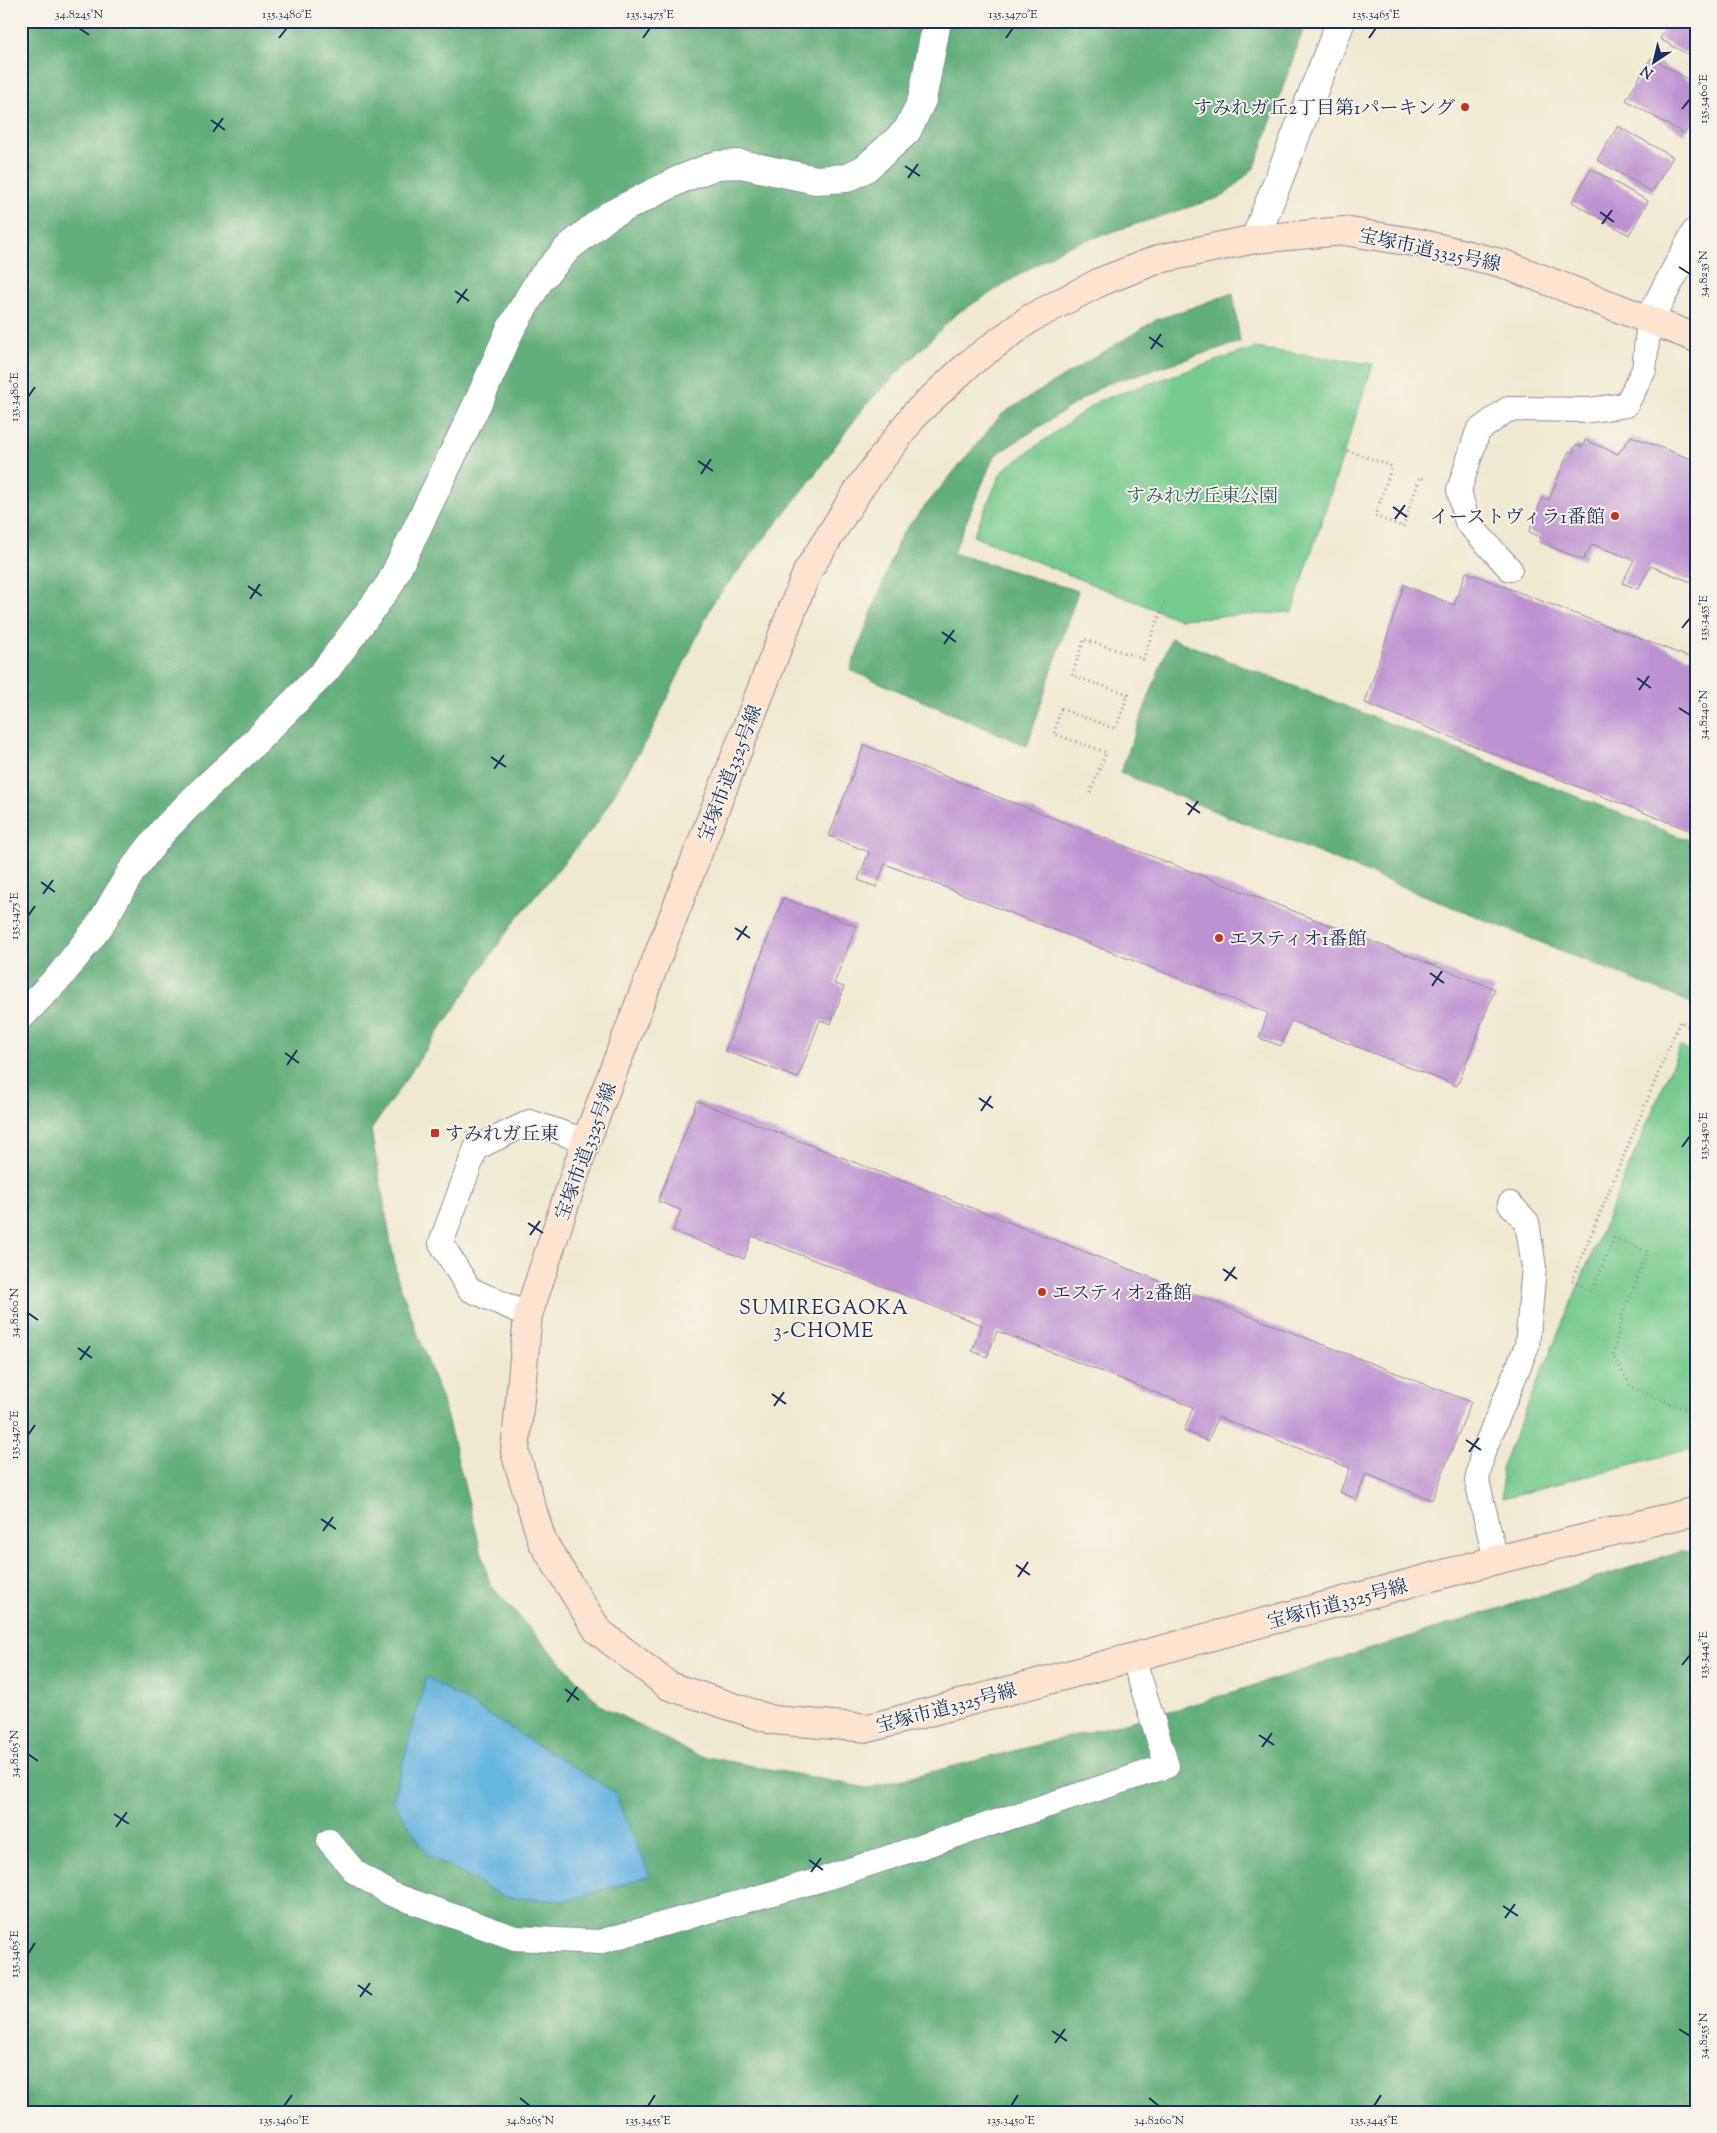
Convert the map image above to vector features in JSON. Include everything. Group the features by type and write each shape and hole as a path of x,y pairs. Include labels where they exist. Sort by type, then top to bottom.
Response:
{"street":[{"path":"21,1016 60,976 94,932 130,872 163,831 325,671 390,584 481,396 510,330 539,281 568,247 608,216 679,180 717,166 741,164 816,180 847,178 866,168 907,131 922,100 937,21"},
{"path":"1254,239 1341,21"},
{"name":"宝塚市道3325号線","path":"1696,338 1500,263 1419,243 1344,231 1254,239 1159,259 1100,282 1030,318 970,363 915,414 859,489 807,572 586,1141 528,1315 515,1452 542,1541 598,1631 669,1686 773,1720 869,1728 1496,1560 1696,1510"},
{"path":"1649,320 1696,232"}],"lane":[{"path":"1510,569 1467,522 1459,490 1478,432 1508,409 1590,410 1626,405 1644,370 1649,320"},
{"path":"528,1315 469,1290 441,1243 476,1148 530,1122 586,1141"},
{"path":"1496,1560 1477,1481 1482,1455 1527,1346 1534,1267 1527,1222 1510,1204"},
{"path":"329,1840 355,1872 391,1894 515,1938 599,1942 823,1879 1167,1766 1133,1657"}],"path":[{"path":"1342,449 1392,466 1375,516 1403,527 1420,477"},
{"path":"1090,793 1106,752 1054,734 1061,710 1116,728 1128,694 1072,676 1084,639 1143,659 1165,601"},
{"path":"1696,1031 1680,1021 1572,1280 1591,1292 1614,1238 1648,1252 1622,1313 1613,1355 1631,1387 1681,1408 1696,1410"}],"green space":[{"path":"21,21 1306,21 1255,167 1224,196 1065,247 956,314 863,408 807,485 714,601 651,732 597,823 513,923 371,1130 397,1277 444,1406 490,1585 600,1705 696,1755 868,1788 1178,1709 1683,1551 1696,1552 1696,2112 21,2112"},
{"path":"1233,293 1240,342 1104,385 994,456 953,553 1078,591 1027,746 850,670 901,535 1002,414 1156,320"},
{"name":"すみれガ丘東公園","path":"1254,348 1373,364 1292,612 1178,619 973,536 1002,471 1098,401"},
{"path":"1171,638 1696,843 1696,1005 1120,773"},
{"path":"1680,1046 1696,1055 1696,1450 1686,1450 1503,1498 1501,1468"}],"water":[{"path":"426,1677 614,1792 650,1876 565,1901 504,1897 427,1854 393,1800"}],"building":[{"path":"1670,21 1696,21 1696,59 1660,39"},
{"path":"1651,58 1696,84 1696,115 1684,134 1626,100"},
{"path":"1618,126 1673,157 1652,192 1597,160"},
{"path":"1591,169 1648,201 1629,235 1572,202"},
{"name":"イーストヴィラ1番館","path":"1631,436 1696,461 1696,584 1651,566 1638,589 1622,583 1634,560 1592,544 1583,560 1539,542 1541,537 1529,532 1542,498 1549,500 1569,451 1573,453 1576,445 1583,447 1585,440 1618,454"},
{"path":"1466,572 1696,660 1696,833 1365,703 1404,585 1454,605"},
{"name":"エスティオ1番館","path":"864,745 1495,989 1457,1086 1291,1021 1281,1046 1259,1038 1268,1013 885,864 876,887 858,880 869,852 829,836"},
{"path":"783,898 856,926 834,984 844,987 831,1024 820,1020 798,1078 725,1051"},
{"name":"エスティオ2番館","path":"697,1101 1471,1402 1432,1500 1366,1474 1357,1499 1340,1492 1350,1468 1218,1417 1208,1441 1184,1431 1193,1407 997,1331 987,1357 972,1351 982,1325 752,1236 744,1259 673,1231 681,1210 658,1201"}],"place":[{"name":"すみれガ丘2丁目第1パーキング","path":"1465,107"},
{"name":"イーストヴィラ1番館","path":"1615,516"},
{"name":"エスティオ1番館","path":"1219,938"},
{"name":"すみれガ丘東","path":"435,1133"},
{"name":"エスティオ2番館","path":"1042,1292"}],"district":[{"name":"SUMIREGAOKA 3-CHOME","path":"824,1318"}]}
